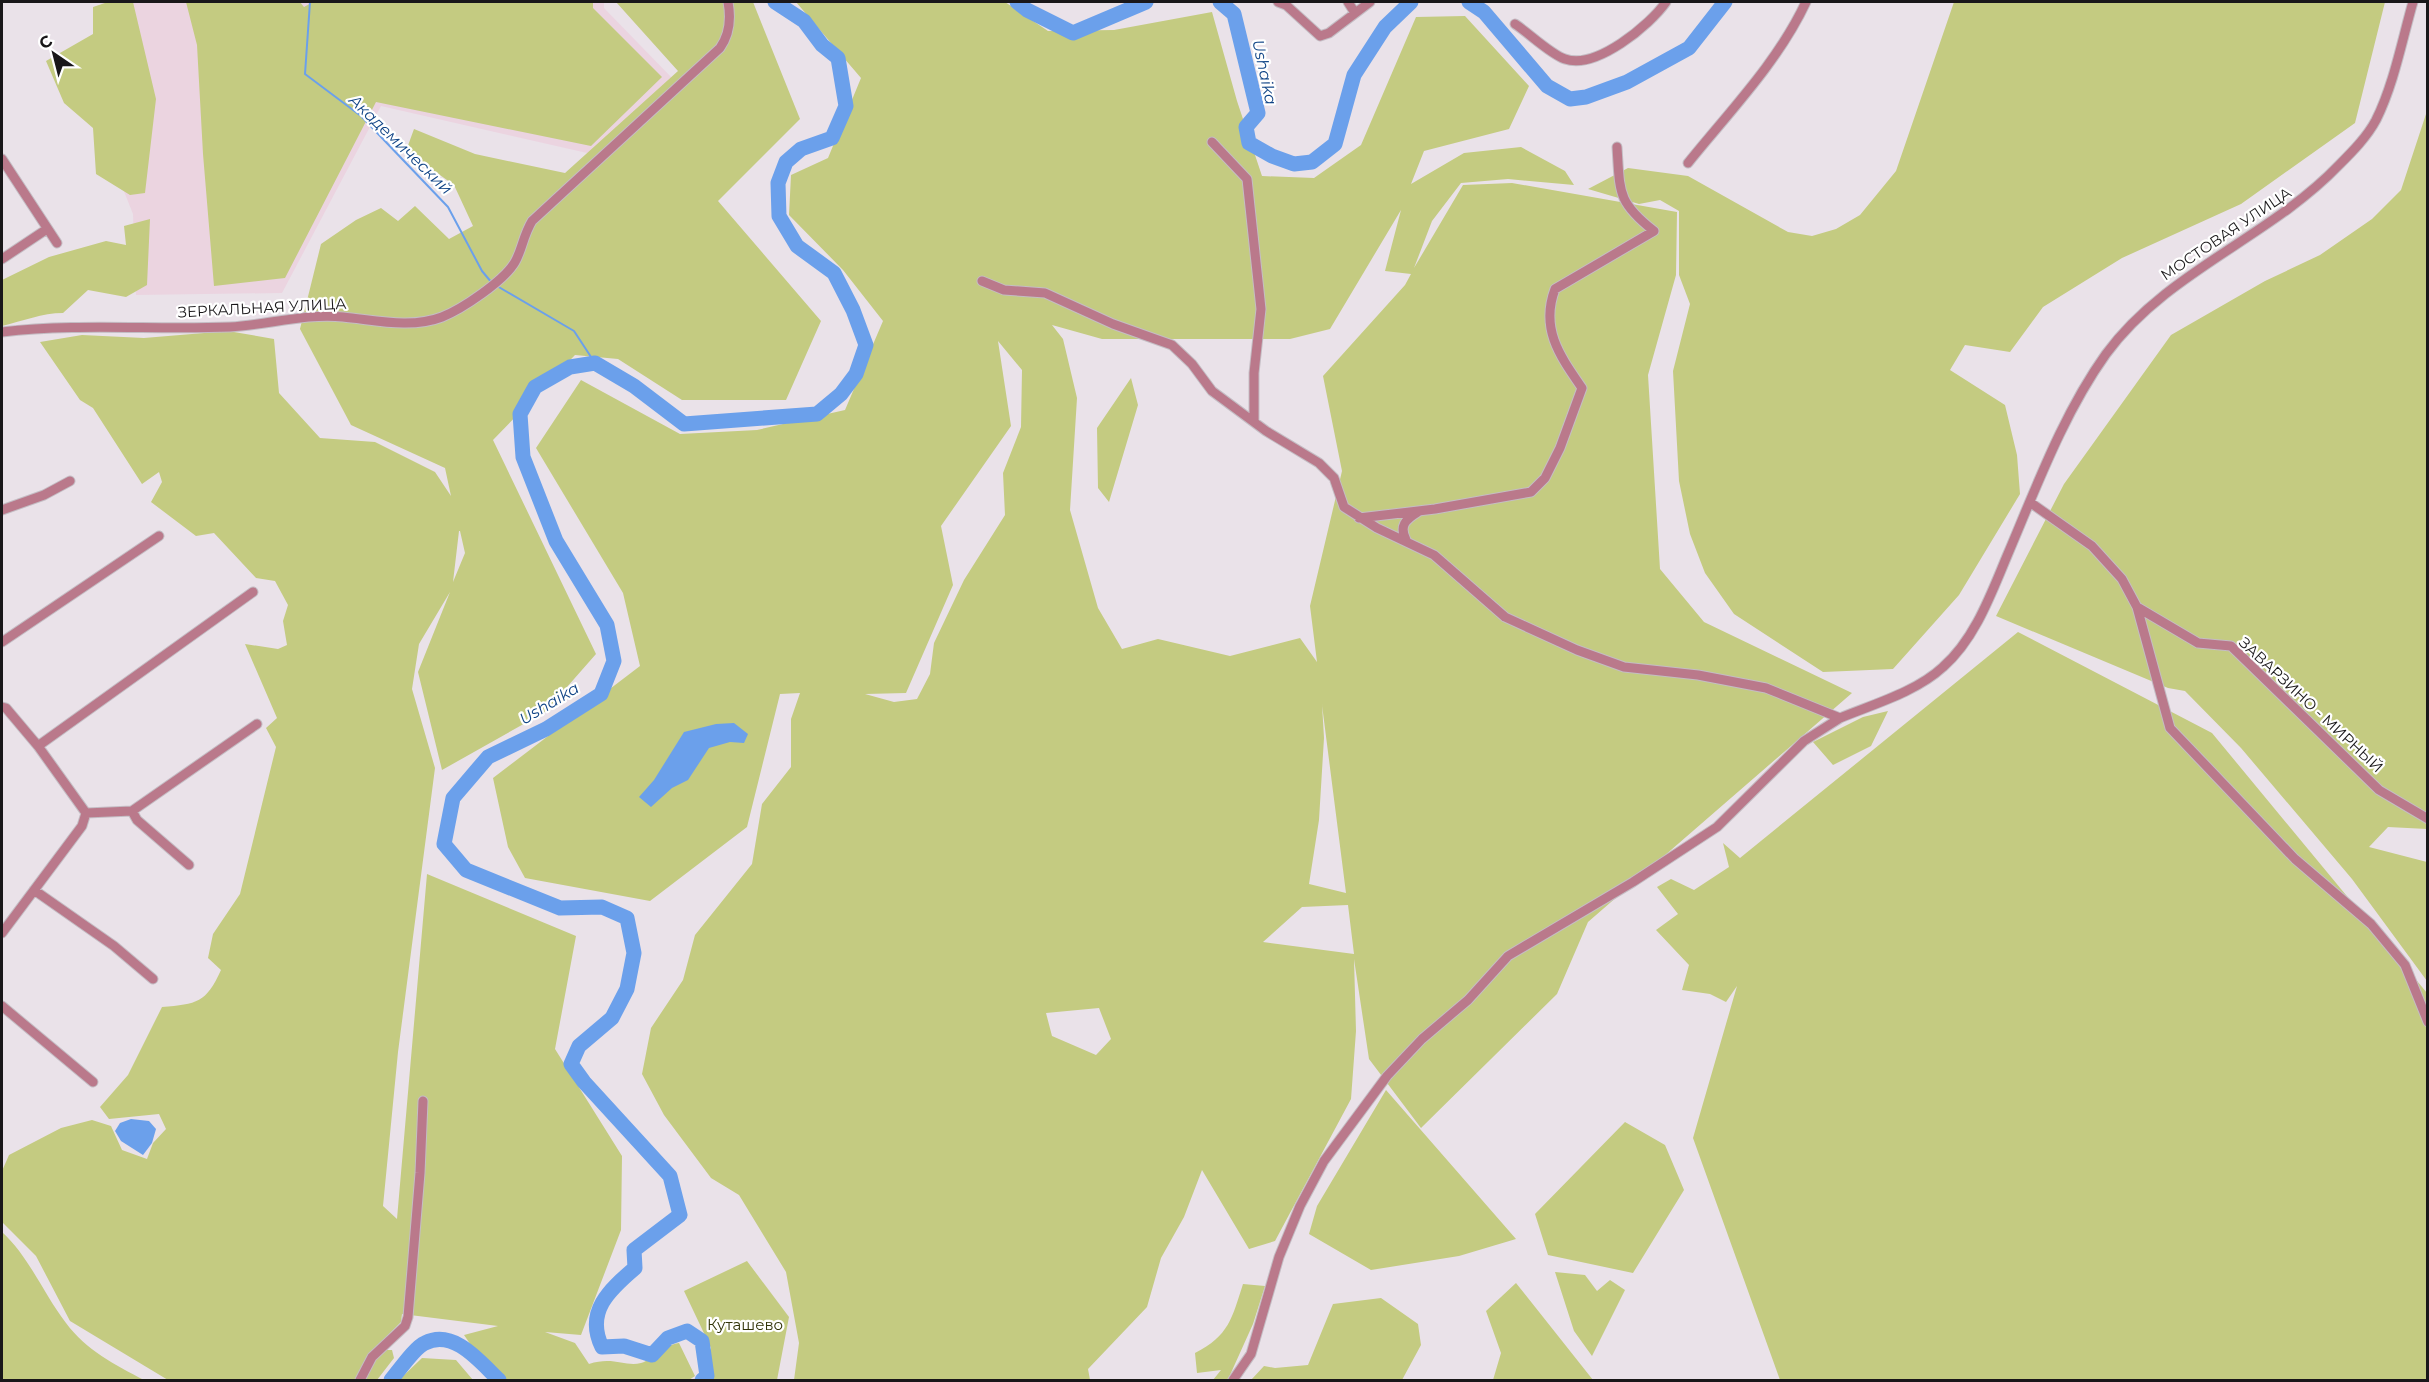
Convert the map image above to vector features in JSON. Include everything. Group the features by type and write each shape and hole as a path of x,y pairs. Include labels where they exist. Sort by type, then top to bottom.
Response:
{"street":[{"name":"ЗЕРКАЛЬНАЯ УЛИЦА","path":"2,332 78,327 123,329 232,327 345,317 425,323 445,316 506,275 516,261 522,238 532,221 720,48 727,38 728,2"},
{"path":"1278,2 1286,5 1320,36 1329,33 1370,2"},
{"path":"1348,2 1355,13"},
{"path":"1515,24 1566,59 1595,58 1611,51 1658,13 1666,2"},
{"path":"1688,163 1795,27 1806,2"},
{"name":"МОСТОВАЯ УЛИЦА","path":"1233,1380 1251,1354 1279,1257 1300,1206 1323,1161 1387,1076 1422,1039 1467,1000 1508,956 1633,882 1717,827 1804,741 1840,718 1916,685 1944,667 1961,646 1987,603 2085,386 2106,354 2138,316 2202,266 2307,196 2354,150 2375,121 2398,58 2413,2"},
{"path":"1212,142 1247,179 1261,309 1254,373 1254,422"},
{"path":"1359,518 1420,511 1531,492 1545,478 1560,448 1582,388 1558,354 1553,339 1550,307 1555,289 1654,231 1641,221 1621,196 1617,147"},
{"path":"2,159 57,243"},
{"path":"2,259 47,229"},
{"path":"982,281 1004,290 1045,293 1113,324 1172,345 1192,364 1212,391 1254,422 1319,463 1334,478 1344,507 1359,518 1434,555 1505,617 1577,650 1624,667 1708,676 1766,688 1840,718"},
{"path":"2,510 44,495 70,481"},
{"path":"2031,503 2092,546 2132,593 2138,607 2170,728 2295,859 2371,924 2405,965 2427,1022"},
{"path":"1406,540 1402,531 1403,524 1420,511"},
{"path":"2,642 159,536"},
{"path":"38,746 253,592"},
{"name":"ЗАВАРЗИНО - МИРНЫЙ","path":"2138,607 2198,643 2231,646 2379,790 2427,819"},
{"path":"2,707 6,708 38,746 86,813"},
{"path":"86,813 132,811 257,724"},
{"path":"132,811 137,820 189,865"},
{"path":"2,933 82,826 86,813"},
{"path":"34,890 114,946 153,979"},
{"path":"2,1006 93,1082"},
{"path":"360,1380 372,1357 405,1326 408,1317 420,1173 423,1101"}],"shaded area":[{"path":"101,2 604,2 604,8 674,80 596,155 381,106 282,293 136,295 133,214 88,101 127,74"}],"green space":[{"path":"108,2 133,2 156,99 145,193 130,195 96,174 93,128 64,103 46,61 93,34 93,7"},
{"path":"186,2 300,2 304,7 313,2 593,2 593,8 662,77 591,146 376,102 285,278 214,286 197,45"},
{"path":"616,2 753,2 800,119 718,201 821,321 786,400 682,400 618,359 575,355 493,440 596,654 545,712 442,770 418,672 450,592 419,644 412,689 435,768 398,1052 383,1206 397,1219 427,874 576,936 555,1049 622,1156 621,1230 581,1335 545,1332 575,1343 589,1364 605,1361 641,1363 669,1346 679,1343 695,1376 689,1380 506,1380 477,1354 464,1335 498,1326 402,1314 401,1322 379,1344 355,1380 168,1380 70,1321 36,1256 2,1222 2,1171 9,1155 61,1128 92,1120 111,1126 122,1150 147,1159 153,1143 166,1129 159,1114 109,1119 100,1107 128,1075 162,1007 184,1005 199,1000 216,981 221,970 208,958 213,934 240,894 276,747 266,728 277,718 245,644 278,649 287,645 283,621 288,605 275,581 256,578 214,533 196,536 151,502 162,482 159,472 142,484 93,408 80,400 40,342 82,335 144,338 228,331 274,339 279,393 320,438 375,442 435,472 451,496 445,468 351,425 300,329 321,244 356,220 381,208 398,221 415,206 449,239 473,226 454,185 406,151 414,129 475,154 565,173 678,71","holes":["459,531 465,553 453,582"]},
{"path":"796,2 1005,2 1048,31 1114,30 1212,12 1237,101 1262,176 1314,178 1361,145 1416,17 1465,16 1529,86 1509,129 1424,151 1411,184 1464,153 1521,147 1565,171 1574,185 1508,179 1461,183 1432,221 1414,268 1463,185 1512,183 1677,212 1676,275 1648,375 1660,569 1704,622 1852,693 1588,922 1557,994 1421,1128 1369,1059 1354,959 1356,1031 1351,1099 1275,1241 1249,1249 1202,1170 1184,1217 1161,1258 1147,1307 1088,1369 1090,1380 794,1380 799,1343 786,1272 739,1195 711,1178 664,1115 642,1074 651,1028 683,980 695,935 752,864 762,804 791,767 791,719 800,693 780,694 747,827 650,901 525,878 508,847 493,778 640,666 623,593 536,448 581,380 680,434 757,430 845,410 883,321 843,270 789,215 791,175 828,158 861,78","holes":["1401,210 1385,271 1411,274 1405,285 1323,376 1342,471 1310,606 1317,662 1300,638 1230,656 1158,639 1122,649 1098,608 1070,510 1077,398 1063,339 1052,325 1102,339 1290,339 1330,329","998,341 1022,370 1021,427 1003,473 1005,515 964,580 934,643 930,674 917,699 894,702 865,694 906,693 953,585 941,526 1011,426","1322,706 1346,893 1309,884 1319,820 1324,738","1348,905 1354,954 1263,942 1302,907","1099,1008 1111,1039 1096,1055 1052,1036 1046,1013"]},
{"path":"1954,2 2385,2 2355,123 2241,204 2122,258 2043,307 2010,352 1965,345 1950,370 2005,405 2017,455 2020,494 1959,595 1893,669 1823,672 1734,614 1705,573 1690,534 1679,481 1673,371 1690,304 1679,275 1679,211 1660,200 1639,204 1588,189 1628,168 1688,176 1788,232 1812,236 1836,229 1860,215 1896,171"},
{"path":"2427,111 2427,829 2388,827 2369,847 2427,862 2427,981 2352,879 2241,748 2185,691 2168,688 1996,616 2064,484 2171,335 2265,281 2320,255 2372,219 2401,190"},
{"path":"150,219 147,285 126,297 88,290 63,313 40,316 2,326 2,280 49,257 106,241 126,245 124,226"},
{"path":"1131,378 1138,405 1109,502 1098,488 1097,428"},
{"path":"2018,632 2212,733 2427,993 2427,1380 1780,1380 1693,1138 1737,986 1726,1002 1710,994 1682,990 1689,965 1656,930 1678,914 1657,887 1671,879 1694,890 1729,867 1723,843 1740,858"},
{"path":"1888,711 1871,746 1833,765 1813,742 1863,717"},
{"path":"1386,1090 1516,1239 1459,1256 1371,1270 1309,1234 1317,1206"},
{"path":"1625,1122 1665,1145 1684,1190 1633,1273 1548,1255 1535,1214"},
{"path":"2,1232 21,1253 74,1333 102,1356 144,1380 2,1380"},
{"name":"Куташево","path":"747,1261 789,1317 777,1380 697,1380 711,1348 684,1291"},
{"path":"1555,1272 1585,1275 1597,1291 1610,1280 1625,1290 1592,1356 1574,1331"},
{"path":"1516,1283 1593,1380 1493,1380 1501,1353 1486,1311"},
{"path":"1243,1284 1265,1286 1253,1324 1230,1375 1227,1380 1213,1380 1221,1370 1197,1373 1195,1353 1215,1340 1228,1325"},
{"path":"1381,1298 1418,1324 1421,1345 1402,1380 1251,1380 1264,1366 1275,1368 1308,1365 1333,1304"},
{"path":"385,1350 392,1350 394,1358 377,1380 365,1380 373,1362"},
{"path":"422,1358 456,1360 473,1380 399,1380"}],"water":[{"path":"734,723 748,734 744,743 730,742 709,748 688,780 672,788 651,807 639,797 654,780 684,732 716,724"},
{"path":"131,1119 149,1121 156,1129 152,1143 143,1155 121,1141 115,1131 120,1123"}],"waterway":[{"name":"Академический","path":"310,2 305,74 361,116 448,207 482,271 492,283"},
{"name":"Ushaika","path":"702,1380 707,1376 702,1341 687,1331 668,1338 652,1355 624,1346 602,1347 597,1334 596,1323 602,1303 616,1285 635,1268 634,1250 680,1215 670,1176 584,1082 571,1064 579,1046 612,1018 627,989 634,953 627,918 602,907 560,908 466,870 444,844 453,798 488,757 546,729 601,694 614,661 607,625 556,541 523,457 520,414 535,387 570,367 595,363 634,386 684,424 817,414 841,394 856,374 866,345 853,310 834,273 797,246 779,216 778,183 786,162 801,149 832,138 846,106 838,58 822,45 804,21 775,2"},
{"name":"Ushaika","path":"1017,2 1027,10 1073,33 1146,2"},
{"name":"Ushaika","path":"1220,2 1234,14 1258,113 1246,127 1249,143 1272,156 1294,164 1312,162 1335,144 1354,75 1385,27 1411,2"},
{"name":"Ushaika","path":"1469,2 1484,12 1547,86 1570,99 1586,97 1627,82 1689,48 1725,2"},
{"name":"Академический","path":"497,286 574,331 595,363"},
{"name":"Ushaika","path":"391,1380 416,1349 436,1340 446,1340 466,1350 499,1380"}]}
